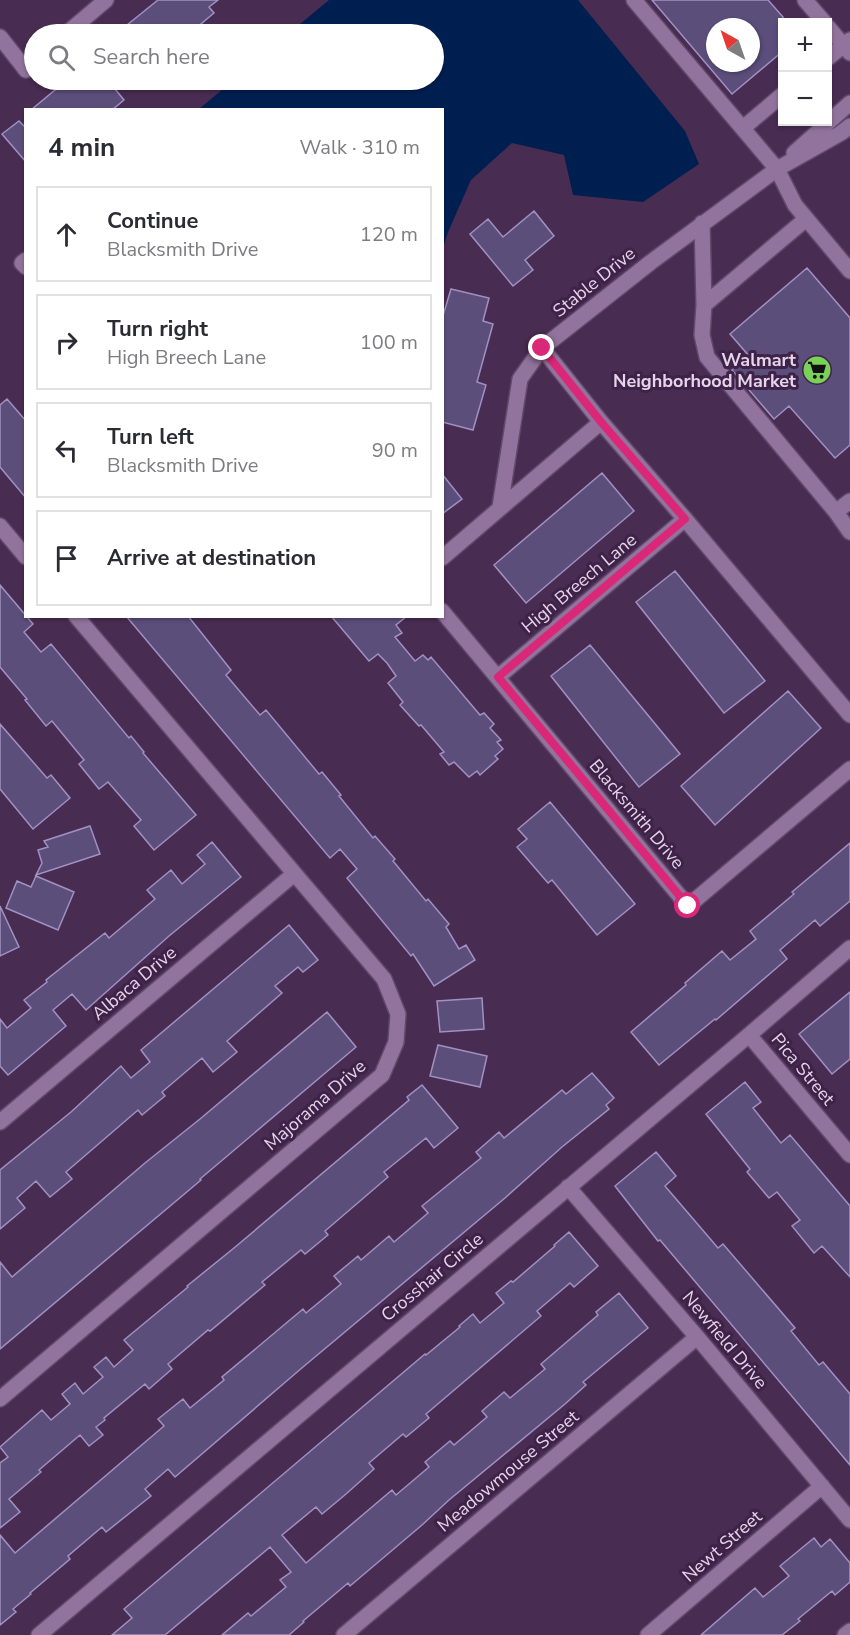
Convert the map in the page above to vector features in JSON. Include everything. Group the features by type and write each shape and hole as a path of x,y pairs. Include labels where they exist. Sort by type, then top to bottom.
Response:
{"street":[{"path":"78,24 106,0"},
{"path":"634,0 777,169 795,205 850,271"},
{"path":"805,0 821,18"},
{"path":"832,31 848,46 832,56"},
{"path":"0,37 24,67"},
{"path":"743,128 778,99"},
{"name":"Stable Drive","path":"500,507 520,379 542,348 702,223 777,169 850,103"},
{"name":"Stable Drive","path":"777,169 850,126"},
{"path":"704,305 806,219"},
{"path":"702,223 704,305 702,335 707,357 796,466 843,513 850,532"},
{"path":"542,348 601,422 850,715"},
{"path":"444,556 601,422"},
{"path":"843,513 850,501"},
{"name":"High Breech Lane","path":"498,677 685,519"},
{"path":"0,526 24,554"},
{"name":"Blacksmith Drive","path":"444,613 688,906 850,769"},
{"name":"Majorama Drive","path":"0,1399 382,1074 396,1042 398,1014 384,980 78,618"},
{"name":"Albaca Drive","path":"0,1122 294,874"},
{"name":"Crosshair Circle","path":"39,1635 850,948"},
{"name":"Pica Street","path":"749,1035 850,1155"},
{"name":"Newfield Drive","path":"568,1187 850,1520"},
{"name":"Meadowmouse Street","path":"344,1635 697,1337"},
{"name":"Newt Street","path":"648,1635 822,1486"},
{"path":"845,1635 850,1631"}],"water":[{"path":"329,0 578,0 685,131 699,164 643,202 573,195 564,155 512,143 471,180 444,245 444,108 200,108 222,90 444,90 444,24 300,24"}],"building":[{"path":"158,0 218,0 209,7 214,13 201,24 128,24"},
{"path":"652,0 768,0 783,17 778,18 778,55 760,70 760,18 706,18 706,63"},
{"path":"713,72 758,72 732,94"},
{"path":"55,90 116,90 124,100 114,108 33,108"},
{"path":"19,121 24,126 24,160 2,134"},
{"path":"534,211 554,236 525,260 533,270 513,286 470,234 488,219 503,237"},
{"path":"807,268 850,318 850,445 835,458 789,406 774,419 732,370 749,356 730,334"},
{"path":"451,289 489,298 483,321 493,324 477,382 486,385 473,430 444,423 444,312"},
{"path":"7,399 24,419 24,496 0,467 0,405"},
{"path":"602,473 634,511 526,603 494,565"},
{"path":"444,476 462,499 444,512"},
{"path":"675,571 765,681 724,713 636,602"},
{"path":"0,585 24,613 24,618 28,618 33,624 24,632 41,652 51,644 196,815 154,850 134,826 141,820 108,782 99,789 79,764 84,760 52,721 46,726 0,667"},
{"path":"128,618 190,618 231,670 226,675 260,715 266,710 319,774 322,772 373,838 375,836 426,901 428,899 449,924 446,927 459,949 466,945 475,960 434,986 413,954 411,956 347,878 357,869 340,849 330,858"},
{"path":"333,618 405,618 396,625 402,633 395,637 415,661 423,655 428,660 431,657 480,715 484,713 494,724 490,728 501,740 497,742 503,749 495,756 498,759 480,775 477,771 469,777 454,762 449,765 440,754 444,752 400,705 403,702 388,683 396,676 387,663 378,654 369,661"},
{"path":"590,645 680,754 639,787 551,676"},
{"path":"788,691 821,728 715,825 681,786"},
{"path":"0,724 47,778 51,775 70,798 33,829 0,789"},
{"path":"550,802 635,904 597,935 552,880 548,883 517,847 527,839 518,829"},
{"path":"90,826 100,854 36,875 42,863 38,850 48,847 44,841"},
{"path":"212,842 241,877 169,936 86,1010 72,994 53,1010 66,1026 8,1075 0,1066 0,1019 7,1028 31,1008 24,1000 105,933 109,938 155,899 147,890 171,870 182,884 205,864 197,855"},
{"path":"850,843 850,901 820,926 815,920 780,950 787,959 659,1065 631,1032 722,951 730,960 756,939 750,931"},
{"path":"36,876 74,892 58,930 6,908 17,881 31,887"},
{"path":"0,906 19,947 0,956"},
{"path":"289,925 318,960 303,972 298,967 275,986 282,993 227,1041 237,1052 213,1072 202,1058 162,1092 165,1096 142,1115 138,1110 66,1172 72,1179 50,1197 36,1181 17,1198 25,1208 0,1229 0,1170 71,1112 121,1066 131,1078 150,1062 141,1050"},
{"path":"850,992 850,1059 832,1074 799,1034"},
{"path":"482,998 484,1029 440,1032 437,1001"},
{"path":"327,1012 356,1047 0,1349 0,1262 12,1277"},
{"path":"438,1045 487,1056 480,1087 430,1076"},
{"path":"592,1073 614,1098 606,1105 609,1109 175,1477 168,1469 145,1489 151,1496 106,1532 102,1527 68,1556 70,1559 13,1609 16,1612 0,1625 0,1535 15,1553 164,1426 158,1419 183,1399 190,1408 224,1380 222,1377 303,1309 306,1313 341,1284 334,1276 358,1256 361,1260 389,1236 394,1242 428,1213 422,1206 481,1158 476,1152 499,1132 504,1138 562,1090 566,1094"},
{"path":"745,1082 761,1102 753,1108 781,1143 790,1135 850,1206 850,1277 822,1246 814,1253 792,1226 800,1220 777,1192 769,1198 747,1172 750,1169 706,1114"},
{"path":"422,1085 458,1128 434,1148 426,1138 384,1172 388,1177 325,1231 328,1235 305,1254 301,1250 262,1282 265,1285 168,1364 172,1369 149,1389 145,1384 104,1418 105,1420 96,1427 103,1435 89,1446 80,1435 39,1470 41,1472 9,1499 20,1512 0,1528 0,1463 8,1457 0,1447 42,1410 51,1420 70,1404 62,1394 75,1383 83,1394 103,1377 94,1367 106,1357 114,1367 133,1350 124,1340 409,1100 407,1097"},
{"path":"656,1152 676,1176 665,1186 718,1248 723,1244 795,1328 791,1331 819,1365 823,1362 850,1394 850,1465 660,1240 658,1241 615,1186"},
{"path":"569,1232 598,1266 574,1287 570,1283 537,1311 541,1316 426,1414 429,1418 406,1437 403,1434 369,1463 374,1469 346,1494 322,1514 316,1507 282,1535 306,1563 392,1490 396,1495 429,1467 425,1462 450,1441 454,1445 487,1417 482,1411 504,1392 510,1398 545,1369 541,1364 598,1315 596,1312 619,1293 648,1328 583,1382 586,1385 565,1404 350,1586 348,1583 289,1635 222,1635 248,1613 251,1616 286,1587 280,1580 291,1572 270,1547 165,1635 112,1635 132,1618 124,1609 473,1314 480,1323 504,1303 496,1293 511,1281 513,1282"},
{"path":"814,1538 821,1547 830,1539 850,1563 850,1582 835,1595 832,1591 782,1635 701,1635 755,1588 763,1597 789,1576 780,1566"}],"place":[{"name":"Walmart Neighborhood Market","path":"817,370"}],"route":[{"path":"542,348 601,422 685,519 498,677 688,906"}]}
